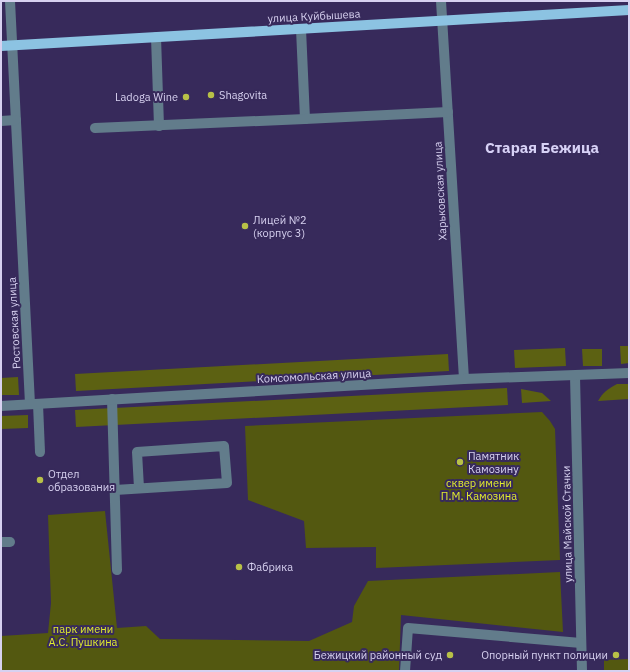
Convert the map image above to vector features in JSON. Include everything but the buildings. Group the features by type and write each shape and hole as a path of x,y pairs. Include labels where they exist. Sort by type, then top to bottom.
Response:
{"main road":[{"name":"улица Куйбышева","path":"1,46 629,10"}],"street":[{"name":"Ростовская улица","path":"10,1 34,404 40,452"},
{"name":"Харьковская улица","path":"441,1 464,379"},
{"path":"301,29 305,119"},
{"path":"156,37 159,126"},
{"path":"95,128 448,112"},
{"path":"1,121 16,120"},
{"name":"Комсомольская улица","path":"1,406 464,379 629,373"},
{"name":"улица Майской Стачки","path":"575,376 582,671"},
{"path":"112,399 117,570"},
{"path":"115,490 226,483 224,446 137,452 139,488"},
{"path":"405,671 408,628 581,644"}],"green space":[{"name":"сквер имени П.М. Камозина","path":"542,412 555,429 560,560 376,568 376,547 306,548 304,521 248,500 245,426"},
{"name":"парк имени А.С. Пушкина","path":"105,511 117,628 146,626 160,639 309,641 352,622 354,606 368,581 560,572 563,632 401,615 399,671 1,671 1,636 48,633 51,603 48,515"},
{"path":"629,659 629,671 604,671 604,660"}],"shaded area":[{"path":"620,346 629,346 629,363 621,364"},
{"path":"565,348 566,366 515,368 514,350"},
{"path":"582,349 602,349 602,366 583,366"},
{"path":"448,354 449,371 76,391 75,374"},
{"path":"18,377 19,395 1,395 1,378"},
{"path":"617,384 629,384 629,399 598,401 606,391"},
{"path":"507,388 508,405 76,427 75,410"},
{"path":"521,389 542,393 551,401 522,403"},
{"path":"28,415 28,428 1,429 1,416"}],"place":[{"name":"Shagovita","path":"211,95"},
{"name":"Ladoga Wine","path":"186,97"},
{"name":"Лицей №2 (корпус 3)","path":"245,226"},
{"name":"Памятник Камозину","path":"460,462"},
{"name":"Отдел образования","path":"40,480"},
{"name":"Фабрика","path":"239,567"},
{"name":"Бежицкий районный суд","path":"450,655"},
{"name":"Опорный пункт полиции","path":"616,655"}],"district":[{"name":"Cтарая Бежица","path":"542,148"}]}
